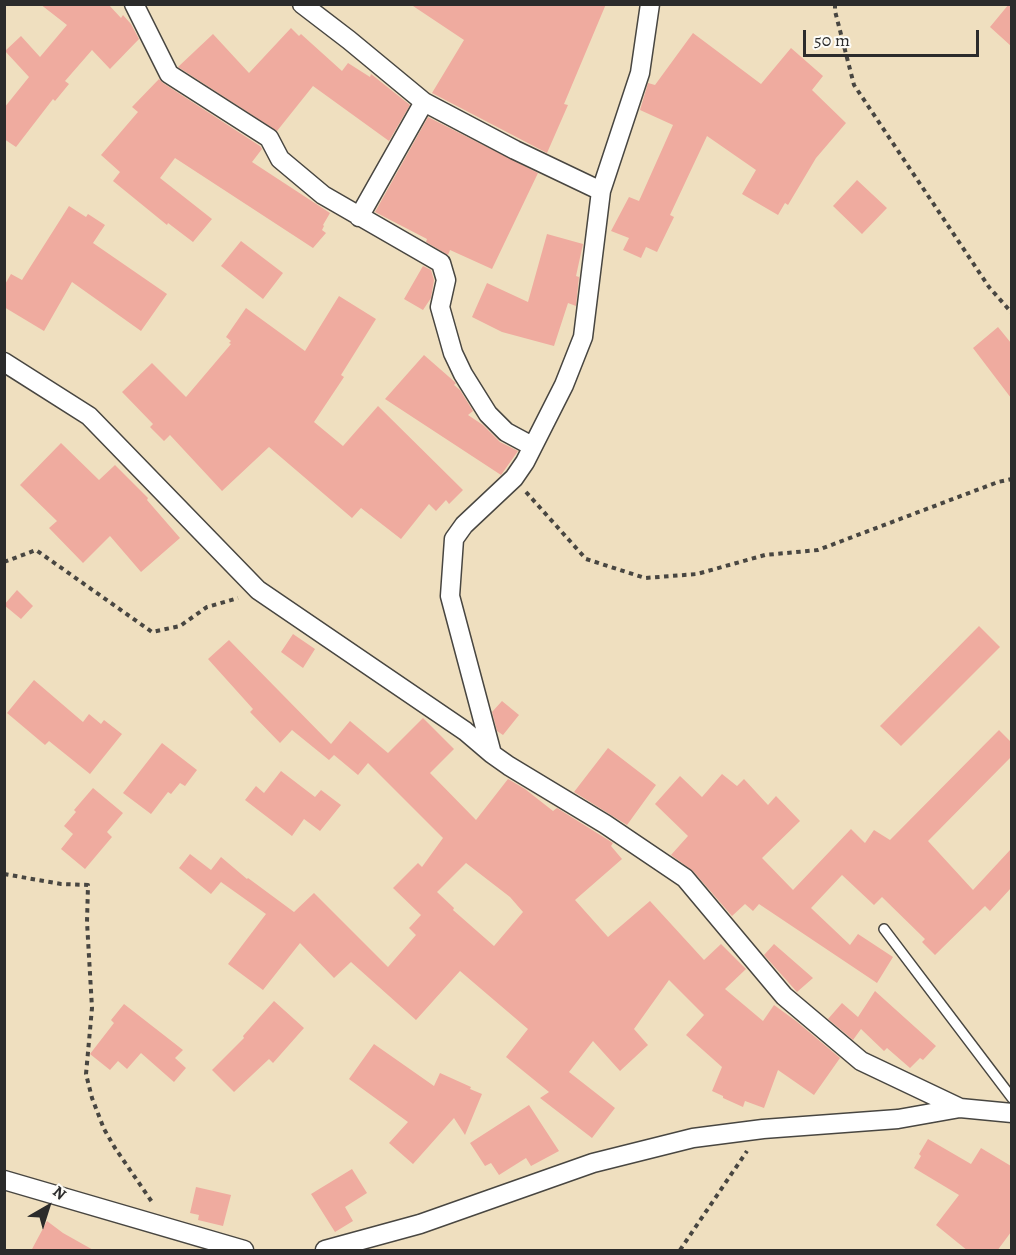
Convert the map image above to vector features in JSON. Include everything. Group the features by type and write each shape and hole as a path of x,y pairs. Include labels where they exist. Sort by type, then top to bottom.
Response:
{"street":[{"path":"134,4 169,74 269,138 280,159 323,195 441,263 446,280 440,307 453,354 488,414 506,432 532,446"},
{"path":"302,4 424,102 515,150 602,190"},
{"path":"492,754 450,596 454,539 464,525 514,478 525,462 564,385 583,338 602,190 640,73 650,4"},
{"path":"359,217 424,102"},
{"path":"4,362 89,416 258,590 465,731 492,754 605,824 685,878 784,996 861,1061 960,1108"},
{"path":"325,1251 420,1224 593,1163 693,1138 763,1129 898,1119 960,1108 1011,1113"},
{"path":"4,1180 244,1251"}],"lane":[{"path":"884,928 1011,1098"}],"path":[{"path":"835,4 854,86 989,287 1011,313"},
{"path":"514,478 586,559 645,578 697,574 765,555 818,550 1011,479"},
{"path":"4,562 36,550 152,632 180,626 207,607 258,590"},
{"path":"4,874 61,884 88,885 87,922 92,1008 86,1074 104,1129 161,1215 167,1228"},
{"path":"680,1251 763,1129"}],"building":[{"path":"40,4 108,4 121,18 123,15 131,24 139,39 110,69 92,50 65,81 69,84 55,101 53,99 16,147 4,139 4,108 29,77 5,51 21,36 40,57 67,25"},
{"path":"410,4 606,4 564,104 568,105 547,153 432,93 464,40"},
{"path":"1011,4 1011,46 990,27"},
{"path":"291,28 299,36 301,34 342,71 348,63 370,77 371,74 410,105 389,141 313,86 277,131 178,67 213,34 249,73"},
{"path":"693,33 761,84 791,48 823,76 812,90 846,123 816,158 788,205 785,203 778,215 742,194 756,170 707,136 670,215 674,217 657,252 646,247 641,258 623,250 629,238 611,231 629,197 639,201 673,125 640,110 648,83 655,85"},
{"path":"159,79 260,146 262,149 252,162 330,213 322,230 326,233 313,248 175,158 160,178 212,219 193,242 168,223 167,225 113,181 120,172 101,155 138,112 132,107"},
{"path":"428,117 538,173 492,269 450,250 448,255 426,242 427,239 375,212"},
{"path":"857,180 887,208 862,234 833,206"},
{"path":"69,206 105,225 93,243 167,294 141,331 72,282 44,331 4,307 4,286 11,274 22,280"},
{"path":"547,234 583,244 576,276 579,277 576,306 568,303 554,346 502,332 472,317 487,283 528,302"},
{"path":"241,241 283,273 263,299 221,266"},
{"path":"423,266 431,270 434,280 431,298 423,310 404,299"},
{"path":"339,296 376,319 341,375 344,377 314,422 343,446 378,406 463,490 449,504 446,500 436,511 429,504 401,539 361,508 352,518 269,447 222,491 170,435 164,441 150,427 153,424 122,392 152,363 186,397 231,344 226,337 246,308 305,351"},
{"path":"998,327 1011,343 1011,398 973,348"},
{"path":"424,355 456,383 454,385 460,390 473,411 468,415 483,425 500,442 518,451 501,475 385,399"},
{"path":"61,443 99,480 115,465 148,498 147,500 180,538 141,572 110,536 83,563 49,528 57,521 20,485"},
{"path":"17,590 33,606 21,619 4,605"},
{"path":"979,626 1000,647 901,746 880,726"},
{"path":"293,634 315,649 303,668 281,652"},
{"path":"229,640 331,744 350,721 388,753 423,718 454,749 430,773 476,820 508,779 553,811 557,808 613,843 611,846 622,859 575,900 608,937 650,901 704,960 721,944 746,969 725,989 763,1021 774,1005 840,1058 814,1095 778,1070 764,1108 745,1101 743,1107 723,1098 712,1091 722,1067 686,1035 704,1015 669,980 634,1029 648,1045 620,1071 593,1041 569,1072 615,1108 592,1138 540,1098 549,1092 506,1057 528,1029 460,971 416,1020 351,962 334,978 300,943 263,990 228,964 266,914 221,882 211,894 179,868 190,854 211,870 221,857 247,879 294,912 314,893 388,967 416,935 409,928 421,915 393,888 418,863 422,867 443,838 368,763 358,775 334,755 329,760 292,730 280,743 250,712 253,709 208,659","holes":["466,863 510,897 523,912 494,946 453,910 454,908 437,892"]},
{"path":"34,680 83,722 89,714 101,724 104,720 122,734 90,774 49,741 45,745 7,713"},
{"path":"502,701 519,715 503,735 497,731 492,712"},
{"path":"999,730 1011,742 1011,757 928,841 973,890 1011,849 1011,888 990,911 985,906 935,955 922,942 925,939 882,897 874,905 842,875 811,908 850,945 858,934 893,957 877,983 759,904 753,911 745,904 732,916 693,871 671,855 688,836 655,804 680,776 702,797 722,774 737,786 744,779 768,805 776,796 800,821 762,858 793,890 851,829 865,843 874,830 890,840"},
{"path":"162,743 197,770 185,786 180,783 171,794 168,792 151,814 123,793"},
{"path":"608,748 656,785 627,825 574,792"},
{"path":"281,771 315,797 321,790 341,805 320,831 304,819 292,836 245,800 256,786 264,793"},
{"path":"93,788 123,813 107,832 112,837 85,869 61,849 73,834 64,826"},
{"path":"774,944 813,978 797,992 764,955"},
{"path":"875,991 936,1046 923,1060 920,1058 910,1068 887,1048 884,1051 861,1029 853,1040 828,1019 842,1003 858,1017"},
{"path":"274,1001 304,1028 273,1063 269,1059 234,1092 212,1070 244,1038 243,1036"},
{"path":"124,1004 183,1050 175,1058 186,1068 174,1082 141,1053 127,1069 118,1061 110,1070 90,1054 114,1023 111,1020"},
{"path":"374,1044 434,1086 440,1073 482,1094 465,1135 454,1118 413,1164 389,1143 408,1122 349,1079"},
{"path":"529,1105 559,1151 531,1166 526,1158 499,1175 491,1163 485,1166 470,1143"},
{"path":"928,1139 971,1164 981,1148 1011,1166 1011,1232 997,1251 968,1251 936,1225 959,1195 914,1168"},
{"path":"352,1169 367,1193 345,1207 353,1221 335,1232 311,1194"},
{"path":"196,1187 231,1195 223,1226 198,1220 199,1215 190,1213"},
{"path":"47,1221 63,1233 95,1251 31,1251"}]}
